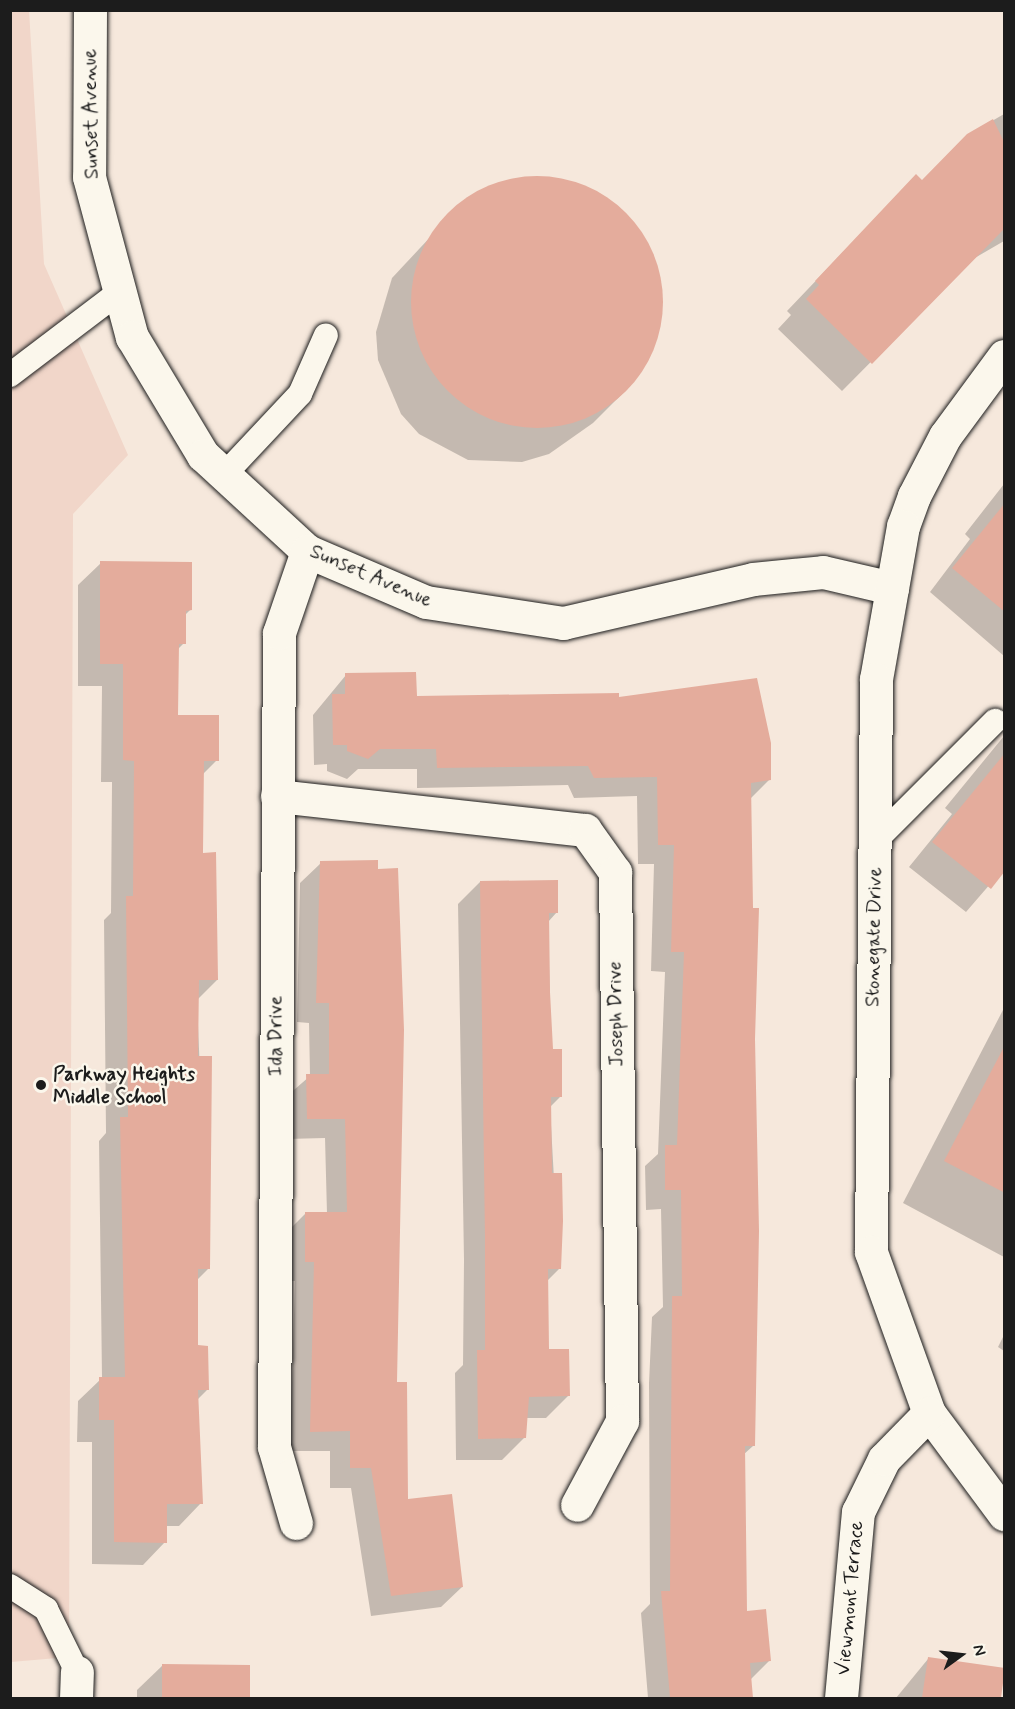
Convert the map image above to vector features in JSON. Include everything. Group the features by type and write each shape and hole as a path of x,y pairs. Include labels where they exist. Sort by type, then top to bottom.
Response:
{"street":[{"name":"Sunset Avenue","path":"90,10 89,177 118,293 132,337 202,455 307,552 426,602 564,623 753,579 823,572 892,588"},
{"name":"Stonegate Drive","path":"1005,356 966,404 929,464 903,526 876,679 871,1252 929,1413 1005,1514"},
{"name":"Ida Drive","path":"296,1523 274,1447 277,796 279,633 307,552"},
{"name":"Joseph Drive","path":"277,796 585,830 615,872 621,1421 577,1505"},
{"name":"Viewmont Terrace","path":"841,1698 858,1512 884,1459 929,1413"}],"lane":[{"path":"10,375 118,293"},
{"path":"224,475 300,394 326,335"},
{"path":"875,841 995,721"},
{"path":"10,1586 46,1609 76,1685"}],"shaded area":[{"name":"Parkway Heights Middle School","path":"29,10 44,264 128,455 73,514 69,1657 11,1662 10,11"}],"building":[{"path":"993,119 1005,144 1005,228 872,364 806,299 819,285 815,281 916,174 922,180 967,134"},
{"path":"537,176 562,179 585,186 607,198 626,213 641,232 653,254 660,277 663,302 660,327 653,350 641,372 626,391 607,406 585,418 562,425 537,428 512,425 489,418 467,406 448,391 433,372 421,350 414,327 411,302 414,277 421,254 433,232 448,213 467,198 489,186 512,179"},
{"path":"1005,503 1005,612 952,568"},
{"path":"100,561 192,562 192,610 186,611 186,644 179,644 178,715 219,715 219,761 204,761 203,853 216,852 218,980 199,980 198,1056 212,1056 210,1269 198,1269 198,1345 208,1346 209,1390 198,1390 203,1504 167,1504 167,1543 114,1542 114,1420 99,1420 99,1377 125,1377 120,1117 128,1117 126,896 133,896 134,761 123,760 123,664 100,664"},
{"path":"416,672 417,696 619,693 619,697 757,678 771,743 771,780 751,783 753,908 759,908 755,1039 759,1231 755,1446 745,1446 747,1611 766,1609 771,1661 750,1663 753,1698 670,1698 661,1591 670,1591 672,1296 682,1296 681,1190 665,1190 665,1145 677,1145 684,952 671,952 674,845 658,845 657,777 594,778 588,766 437,768 436,749 380,749 368,759 347,751 347,745 333,745 332,694 345,694 345,673"},
{"path":"1005,753 1005,871 991,889 932,842"},
{"path":"378,860 378,869 398,868 404,1030 397,1382 407,1382 408,1499 452,1494 463,1587 391,1596 371,1468 350,1468 350,1431 310,1432 314,1262 305,1262 305,1212 347,1212 345,1119 307,1119 306,1074 329,1074 329,1003 316,1003 320,861"},
{"path":"558,880 558,913 549,913 550,992 553,1049 562,1049 562,1097 551,1097 552,1173 562,1173 563,1221 561,1269 548,1269 549,1349 569,1349 570,1396 529,1397 526,1438 478,1439 477,1350 485,1350 480,881"},
{"path":"1005,1045 1005,1193 944,1161"},
{"path":"928,1657 1005,1668 1001,1698 922,1698"},
{"path":"162,1664 250,1665 250,1698 162,1698"}],"place":[{"name":"Parkway Heights Middle School","path":"41,1085"}]}
